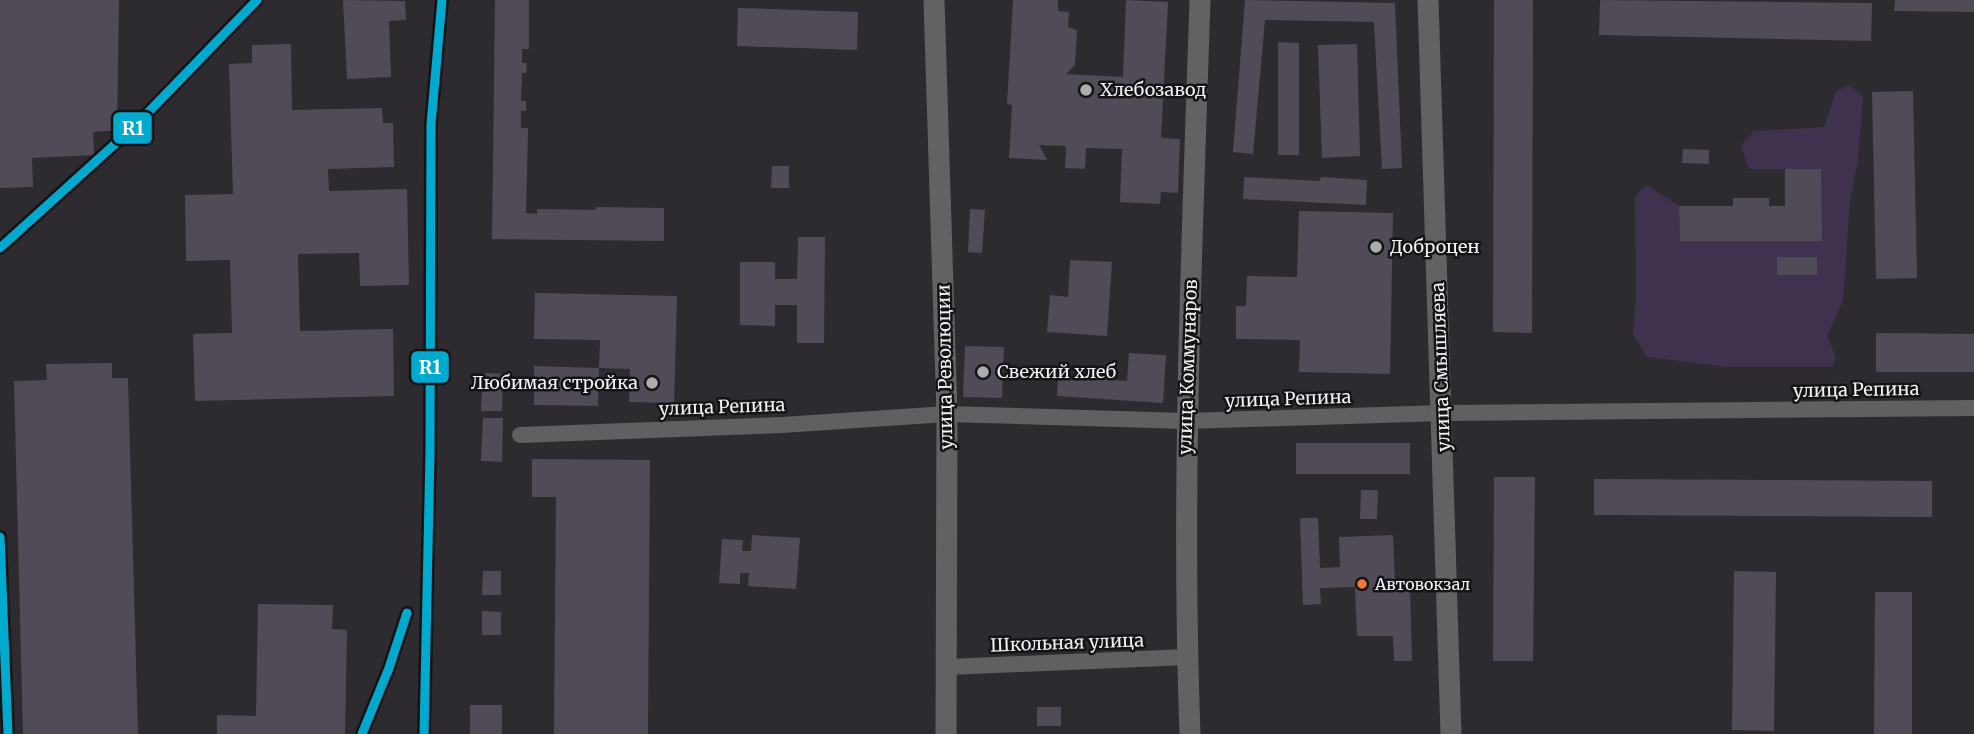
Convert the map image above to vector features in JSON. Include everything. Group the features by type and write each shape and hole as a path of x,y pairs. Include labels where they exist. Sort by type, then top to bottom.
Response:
{"street":[{"name":"улица Революции","path":"934,0 947,414 946,734"},
{"name":"улица Коммунаров","path":"1190,734 1186,421 1200,0"},
{"name":"улица Смышляева","path":"1429,0 1451,734"},
{"name":"улица Репина","path":"520,435 782,425 947,414 1186,421 1443,414 1974,408"},
{"name":"Школьная улица","path":"948,667 1187,657"}],"shaded area":[{"path":"1849,85 1863,97 1858,159 1850,202 1843,301 1827,336 1836,357 1832,367 1727,367 1647,357 1633,334 1636,298 1635,196 1646,185 1679,206 1680,241 1821,241 1821,169 1749,169 1741,145 1754,131 1824,127 1836,92"}],"building":[{"path":"0,0 119,0 117,130 93,132 94,155 32,158 33,187 0,188"},
{"path":"343,0 405,1 406,20 389,21 391,77 347,79"},
{"path":"495,0 529,0 529,49 522,49 522,63 527,63 526,73 522,73 521,101 526,101 526,111 521,111 521,128 528,128 526,213 537,214 537,209 664,208 664,241 492,239"},
{"name":"Хлебозавод","path":"1013,0 1058,0 1058,11 1069,12 1068,27 1077,30 1075,65 1066,74 1123,77 1126,0 1168,2 1161,138 1180,139 1178,193 1161,192 1160,204 1120,202 1122,149 1086,148 1085,169 1065,168 1066,146 1039,145 1047,160 1009,158 1012,105 1007,104"},
{"path":"1245,0 1395,3 1402,168 1382,169 1374,22 1265,20 1253,154 1233,152"},
{"path":"1494,0 1533,0 1532,333 1493,332"},
{"path":"1600,0 1872,3 1871,41 1599,35"},
{"path":"1895,0 1974,0 1974,12 1894,11"},
{"path":"738,8 858,12 857,50 737,46"},
{"path":"1278,42 1299,43 1299,155 1278,155"},
{"path":"291,44 292,110 382,108 383,123 393,123 394,167 328,169 329,191 407,189 409,285 360,286 359,253 298,254 300,331 393,329 394,396 195,401 193,334 232,333 230,260 186,261 185,195 233,194 229,64 252,63 252,45"},
{"path":"1357,44 1360,156 1322,158 1318,45"},
{"path":"1913,91 1917,278 1876,279 1872,92"},
{"path":"1683,149 1709,150 1709,164 1682,163"},
{"path":"772,166 789,166 789,188 771,188"},
{"path":"1785,169 1821,169 1822,241 1680,241 1679,206 1733,206 1733,198 1769,198 1769,206 1785,206"},
{"path":"1244,177 1320,181 1321,177 1367,180 1366,205 1243,199"},
{"path":"970,209 985,210 982,253 968,252"},
{"path":"1299,211 1393,213 1390,374 1299,372 1300,340 1236,339 1236,306 1246,306 1247,276 1297,277"},
{"path":"798,237 825,237 824,343 797,343 797,305 775,305 775,326 740,325 740,262 775,262 775,279 797,279"},
{"path":"1777,257 1817,257 1817,275 1777,275"},
{"path":"1070,260 1112,262 1107,336 1047,332 1050,295 1068,297"},
{"path":"535,293 677,296 674,403 629,402 630,369 599,368 600,340 534,339"},
{"path":"1876,333 1974,334 1974,372 1876,372"},
{"name":"Свежий хлеб","path":"965,346 1004,347 1002,398 963,397"},
{"path":"1129,353 1166,355 1163,403 1057,396 1058,377 1127,381"},
{"path":"112,363 112,378 128,378 138,734 23,734 14,381 47,380 46,364"},
{"path":"534,366 599,368 598,406 534,405"},
{"path":"483,373 503,374 502,411 481,411"},
{"path":"483,418 503,418 502,462 481,461"},
{"path":"1296,443 1410,443 1410,474 1296,474"},
{"path":"532,459 650,460 648,734 554,734 556,497 532,497"},
{"path":"1494,477 1535,477 1533,661 1493,661"},
{"path":"1594,479 1932,481 1932,517 1594,515"},
{"path":"1361,490 1378,490 1377,519 1360,519"},
{"name":"Автовокзал","path":"1300,518 1318,518 1320,568 1340,567 1339,537 1393,535 1395,583 1410,582 1412,661 1394,661 1393,636 1357,636 1355,587 1320,588 1321,604 1303,605"},
{"path":"752,535 800,538 796,589 748,586 749,573 740,573 740,584 719,583 722,539 743,540 742,551 751,551"},
{"path":"483,571 501,571 501,595 482,595"},
{"path":"1734,571 1776,572 1774,731 1732,730"},
{"path":"1875,592 1912,592 1912,734 1874,734"},
{"path":"258,604 333,605 332,629 347,630 345,734 217,734 217,715 256,716"},
{"path":"482,611 501,612 501,635 482,635"},
{"path":"470,705 502,705 502,734 470,734"},
{"path":"1037,707 1061,707 1061,726 1037,726"}],"transit line":[{"name":"R1","path":"0,248 136,125 257,0"},
{"name":"R1","path":"424,734 430,453 431,124 442,0"},
{"name":"R1","path":"0,537 8,734"},
{"name":"R1","path":"362,734 389,668 407,613"}],"place":[{"name":"Хлебозавод","path":"1086,90"},
{"name":"Доброцен","path":"1376,247"},
{"name":"Свежий хлеб","path":"983,372"},
{"name":"Любимая стройка","path":"652,383"},
{"name":"Автовокзал","path":"1362,584"}]}
